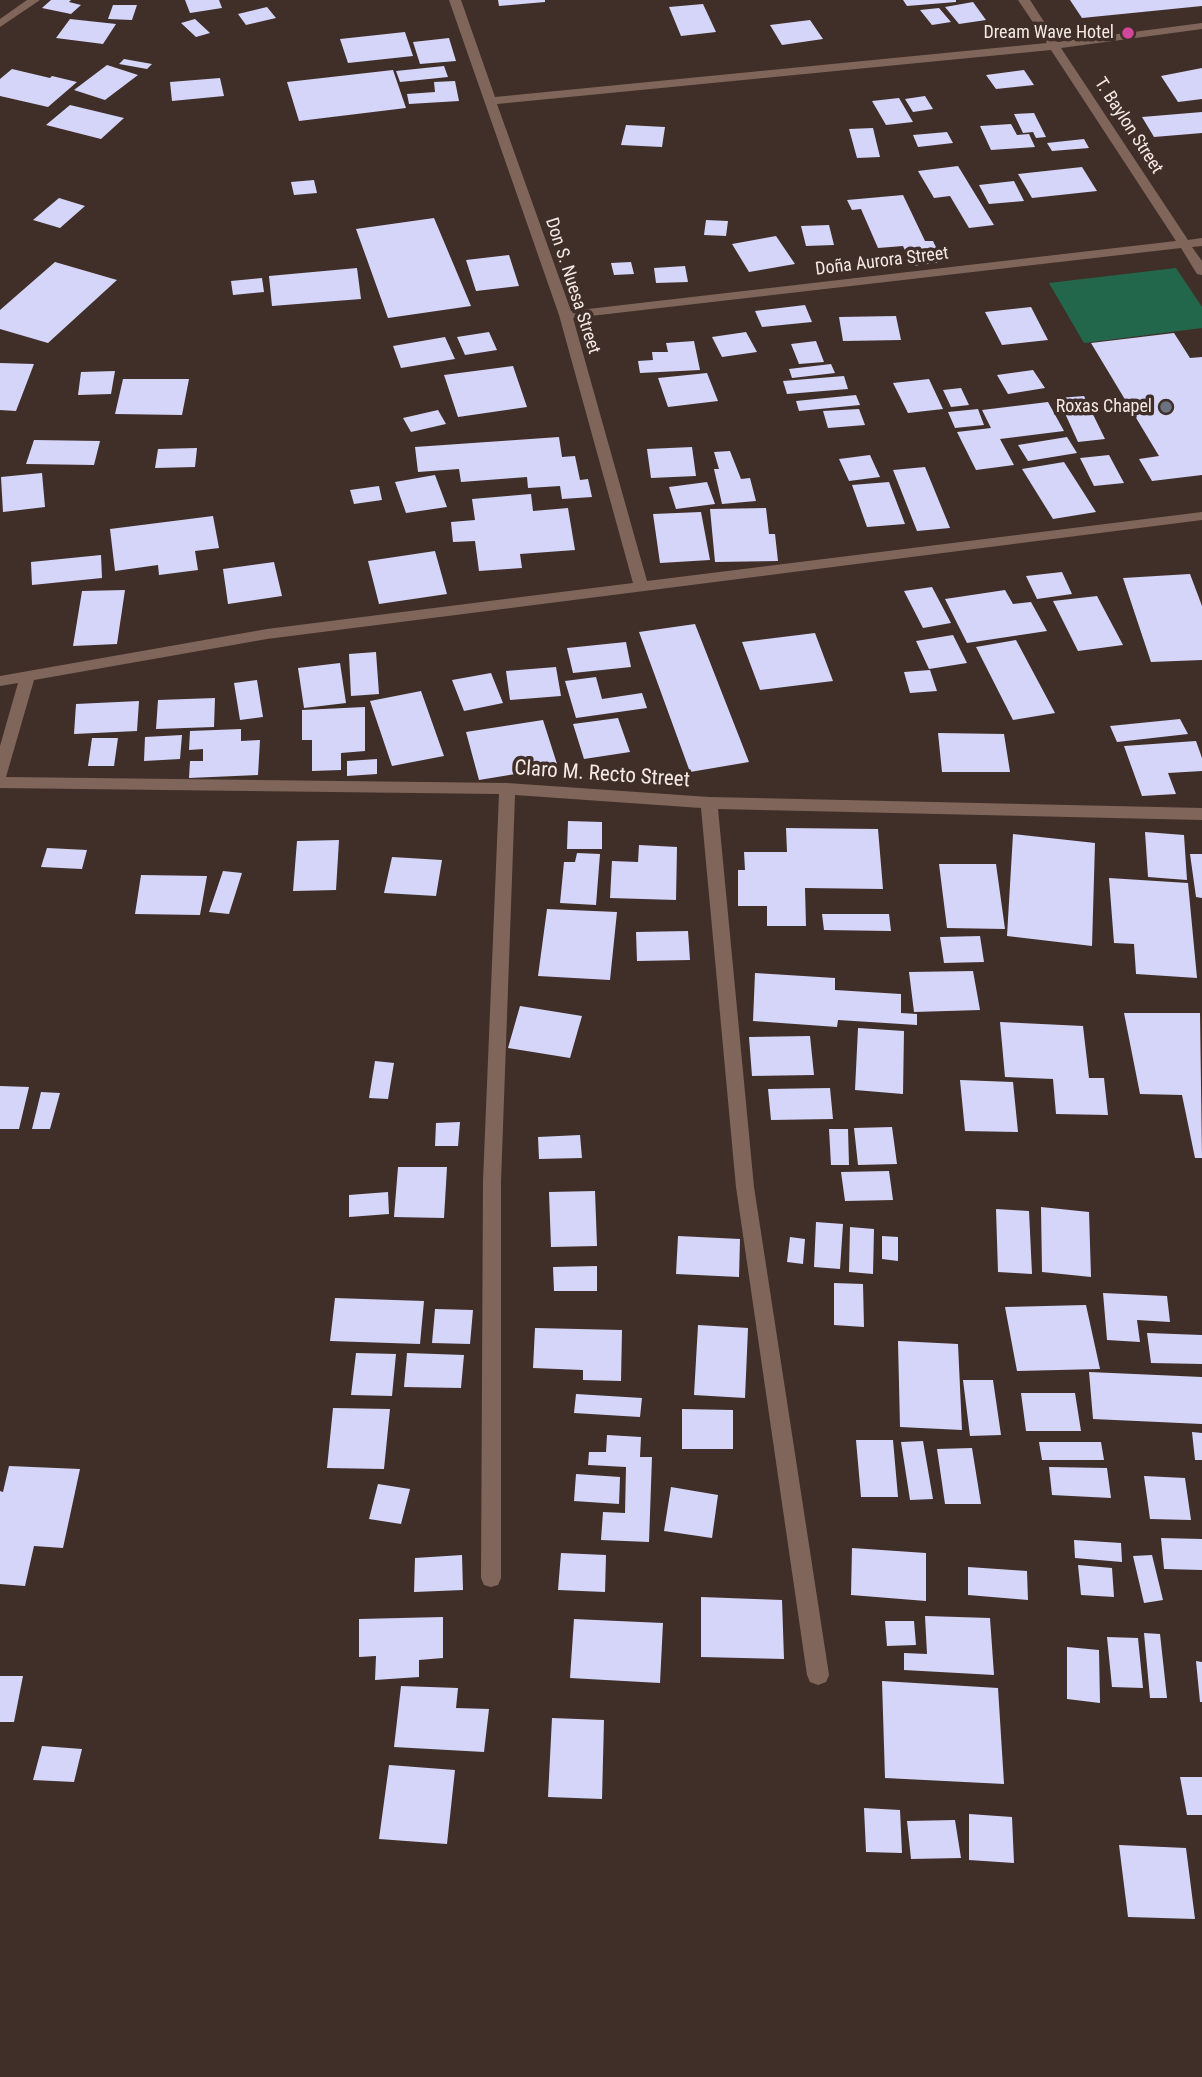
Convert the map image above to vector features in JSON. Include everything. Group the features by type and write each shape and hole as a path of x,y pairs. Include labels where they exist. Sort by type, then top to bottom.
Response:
{"street":[{"path":"0,24 34,0"},
{"name":"Don S. Nuesa Street","path":"455,0 566,315 642,588"},
{"name":"T. Baylon Street","path":"1024,0 1202,271"},
{"path":"490,101 1054,46 1202,26"},
{"name":"Doña Aurora Street","path":"566,315 1202,242"},
{"path":"0,681 267,634 1202,516"},
{"path":"0,773 27,676"},
{"name":"Claro M. Recto Street","path":"0,782 507,789 709,803 1202,814"},
{"path":"491,1578 492,1181 507,789"},
{"path":"709,803 746,1186 818,1675"}],"green space":[{"path":"1176,268 1202,307 1202,328 1084,343 1049,283"}],"building":[{"path":"51,0 71,0 69,2 81,5 71,14 42,8"},
{"path":"185,0 219,0 222,8 190,13"},
{"path":"498,0 545,0 545,2 499,6"},
{"path":"903,0 956,0 956,2 907,6"},
{"path":"1070,0 1202,0 1202,6 1082,18"},
{"path":"973,2 986,20 959,24 945,7"},
{"path":"703,4 716,32 681,36 669,7"},
{"path":"113,5 137,5 132,20 108,19"},
{"path":"267,7 276,18 246,25 238,14"},
{"path":"939,8 951,22 932,25 920,10"},
{"path":"70,19 116,24 103,44 56,38"},
{"path":"195,19 210,33 196,37 181,23"},
{"path":"810,20 823,39 782,45 770,25"},
{"path":"405,32 413,56 348,63 340,39"},
{"path":"449,38 456,61 420,64 413,42"},
{"path":"124,59 152,64 147,69 119,64"},
{"path":"107,65 138,75 105,100 74,90"},
{"path":"444,66 448,77 400,82 396,71"},
{"path":"1202,68 1202,99 1178,102 1161,76"},
{"path":"12,69 77,82 48,107 0,96 0,79"},
{"path":"393,70 406,108 299,121 287,82"},
{"path":"1024,70 1034,85 996,89 986,75"},
{"path":"220,78 224,96 172,101 170,82"},
{"path":"455,81 459,101 409,104 407,94 435,92 434,82"},
{"path":"925,96 933,109 913,112 905,99"},
{"path":"899,98 913,122 886,125 872,101"},
{"path":"70,105 124,118 101,139 46,125"},
{"path":"1202,112 1202,133 1154,137 1142,117"},
{"path":"1034,113 1046,137 1036,138 1033,132 1023,133 1014,114"},
{"path":"1011,124 1017,135 1029,134 1035,147 991,150 980,126"},
{"path":"626,125 665,127 662,147 621,145"},
{"path":"873,128 880,157 857,158 849,129"},
{"path":"947,132 953,143 918,147 913,135"},
{"path":"1084,139 1089,148 1052,151 1047,143"},
{"path":"958,166 994,225 969,228 950,196 934,198 918,171"},
{"path":"1082,167 1097,191 1032,198 1018,174"},
{"path":"314,180 317,193 294,195 291,182"},
{"path":"1014,181 1024,201 989,204 979,185"},
{"path":"903,195 925,241 933,241 943,262 912,266 903,246 878,248 861,209 852,210 847,200"},
{"path":"59,198 85,206 60,228 33,220"},
{"path":"434,218 471,306 388,318 356,229"},
{"path":"706,220 728,221 726,236 704,235"},
{"path":"829,225 834,245 806,246 801,226"},
{"path":"776,236 795,264 749,272 732,244"},
{"path":"509,255 519,286 476,291 466,260"},
{"path":"55,262 117,280 48,343 0,329 0,310"},
{"path":"631,262 634,274 614,275 611,263"},
{"path":"685,266 688,282 656,283 654,268"},
{"path":"357,268 361,299 272,306 269,276"},
{"path":"262,278 264,292 233,295 231,281"},
{"path":"805,305 812,322 762,327 755,311"},
{"path":"1031,307 1048,340 1002,345 985,312"},
{"path":"896,316 901,340 843,341 839,317"},
{"path":"489,332 497,350 465,355 457,337"},
{"path":"746,332 757,352 722,357 712,337"},
{"name":"Roxas Chapel","path":"1174,333 1190,358 1202,357 1202,475 1152,481 1139,459 1159,456 1091,343"},
{"path":"445,337 455,359 401,368 393,346"},
{"path":"694,341 700,370 640,373 638,361 653,360 652,352 668,352 666,343"},
{"path":"816,341 824,362 799,364 791,344"},
{"path":"0,363 34,364 16,411 0,410"},
{"path":"831,364 835,373 792,378 789,369"},
{"path":"513,366 527,407 458,417 444,375"},
{"path":"1033,370 1045,388 1008,394 997,375"},
{"path":"115,371 111,394 78,395 81,372"},
{"path":"707,373 718,401 668,407 658,378"},
{"path":"844,376 848,389 787,394 783,381"},
{"path":"123,379 189,379 182,415 115,414"},
{"path":"929,379 943,409 908,413 893,383"},
{"path":"961,388 969,405 951,407 943,390"},
{"path":"856,395 860,405 799,411 796,401"},
{"path":"1084,396 1105,439 1078,442 1058,398"},
{"path":"1048,402 1064,431 1000,439 1014,465 976,470 957,432 991,428 982,410"},
{"path":"859,409 865,425 828,428 823,411"},
{"path":"978,409 984,425 955,428 948,412"},
{"path":"438,410 446,424 411,432 403,418"},
{"path":"559,437 562,457 575,456 580,480 588,479 592,497 562,499 560,486 528,488 527,477 461,482 459,469 418,472 415,447"},
{"path":"1067,437 1077,453 1028,461 1018,445"},
{"path":"34,440 100,441 94,465 26,464"},
{"path":"692,447 696,476 651,478 647,449"},
{"path":"197,448 195,467 155,468 158,449"},
{"path":"730,451 741,479 750,478 756,501 722,504 714,469 719,469 714,452"},
{"path":"870,455 880,477 849,481 839,459"},
{"path":"1109,455 1124,483 1094,486 1080,458"},
{"path":"1064,462 1096,512 1053,519 1022,469"},
{"path":"925,467 950,528 917,531 893,470"},
{"path":"42,473 45,507 3,512 1,477"},
{"path":"435,475 447,507 406,513 395,482"},
{"path":"707,482 715,504 676,509 669,487"},
{"path":"889,482 905,524 867,527 852,485"},
{"path":"379,486 382,500 354,504 350,490"},
{"path":"531,494 533,511 568,508 575,550 520,554 522,568 479,571 475,541 453,542 451,522 475,520 472,499"},
{"path":"766,508 769,534 775,534 778,561 715,562 710,509"},
{"path":"701,512 710,560 660,563 653,514"},
{"path":"213,516 219,548 195,551 198,570 159,575 158,565 115,571 110,529"},
{"path":"435,551 447,594 379,604 368,561"},
{"path":"101,555 102,578 32,585 31,562"},
{"path":"274,562 282,596 228,604 223,569"},
{"path":"1062,572 1072,594 1037,599 1026,576"},
{"path":"1190,574 1202,606 1202,660 1151,662 1123,578"},
{"path":"932,587 951,623 923,628 904,591"},
{"path":"125,590 117,644 73,646 82,591"},
{"path":"1005,590 1013,604 1031,602 1047,631 967,643 945,599"},
{"path":"1097,596 1123,645 1078,651 1053,601"},
{"path":"695,624 749,762 690,772 639,632"},
{"path":"815,633 833,681 760,690 742,642"},
{"path":"953,635 967,663 929,669 916,641"},
{"path":"1016,640 1055,713 1013,720 976,647"},
{"path":"626,642 631,667 573,673 567,648"},
{"path":"376,652 379,694 351,696 349,654"},
{"path":"340,663 346,703 304,708 298,668"},
{"path":"556,667 561,696 510,700 506,671"},
{"path":"930,670 937,691 910,693 904,672"},
{"path":"491,673 503,703 464,711 452,680"},
{"path":"596,677 602,699 642,693 647,708 576,718 565,681"},
{"path":"257,680 263,717 240,720 234,683"},
{"path":"421,691 444,756 392,766 370,701"},
{"path":"215,698 214,727 156,729 158,700"},
{"path":"139,701 137,731 74,734 76,704"},
{"path":"365,707 365,751 341,753 341,770 312,771 312,740 302,740 302,710"},
{"path":"618,718 630,752 584,759 573,724"},
{"path":"1180,719 1188,734 1117,742 1110,726"},
{"path":"543,720 558,767 479,780 466,732"},
{"path":"241,729 241,741 260,740 258,775 189,778 190,761 203,761 203,749 189,750 190,731"},
{"path":"938,733 1004,734 1010,772 942,772"},
{"path":"182,735 180,759 144,761 145,737"},
{"path":"92,738 118,738 114,766 88,766"},
{"path":"1196,741 1202,758 1202,771 1168,773 1176,794 1142,796 1124,746"},
{"path":"377,759 377,774 347,776 347,761"},
{"path":"568,821 602,822 602,849 567,849"},
{"path":"786,828 878,829 883,889 805,888 806,926 767,926 767,906 738,906 738,870 745,870 744,852 787,852"},
{"path":"1145,832 1184,835 1187,880 1148,877"},
{"path":"1013,834 1095,843 1092,946 1007,936"},
{"path":"339,840 336,890 293,891 297,841"},
{"path":"639,845 677,847 676,900 610,898 612,861 638,862"},
{"path":"47,848 87,850 82,869 41,867"},
{"path":"577,853 600,854 596,905 560,903 564,862 575,862"},
{"path":"1190,854 1202,854 1202,898 1196,897"},
{"path":"392,857 442,860 436,896 384,893"},
{"path":"939,864 996,864 1005,929 947,928"},
{"path":"223,871 242,873 229,914 209,912"},
{"path":"141,875 207,876 200,915 135,914"},
{"path":"1109,878 1188,883 1197,978 1136,974 1134,944 1114,943"},
{"path":"547,909 617,912 610,980 538,976"},
{"path":"822,914 889,914 891,931 824,930"},
{"path":"688,931 690,960 637,961 636,932"},
{"path":"980,936 984,962 944,963 940,937"},
{"path":"973,971 980,1010 914,1012 909,972"},
{"path":"755,973 835,978 835,990 901,994 901,1013 917,1014 917,1025 838,1020 837,1027 753,1021"},
{"path":"520,1006 582,1016 570,1058 508,1048"},
{"path":"1124,1013 1200,1013 1202,1158 1195,1158 1182,1095 1140,1094"},
{"path":"1000,1022 1083,1026 1089,1078 1104,1078 1108,1115 1056,1114 1053,1079 1005,1077"},
{"path":"858,1028 904,1031 903,1094 855,1090"},
{"path":"810,1036 814,1075 752,1076 749,1037"},
{"path":"375,1061 394,1063 388,1099 369,1098"},
{"path":"960,1080 1013,1082 1018,1132 965,1131"},
{"path":"0,1086 29,1087 19,1129 0,1129"},
{"path":"830,1088 833,1119 771,1120 768,1089"},
{"path":"41,1092 60,1093 50,1129 32,1129"},
{"path":"460,1122 458,1146 435,1146 436,1123"},
{"path":"892,1127 897,1164 858,1165 854,1128"},
{"path":"829,1129 848,1129 849,1165 831,1165"},
{"path":"580,1135 582,1158 539,1159 538,1137"},
{"path":"398,1167 447,1167 444,1218 394,1217"},
{"path":"889,1171 893,1200 845,1201 841,1172"},
{"path":"595,1191 597,1246 551,1247 549,1192"},
{"path":"388,1192 389,1214 349,1217 349,1195"},
{"path":"1041,1207 1089,1212 1091,1277 1042,1272"},
{"path":"996,1209 1029,1211 1032,1274 998,1272"},
{"path":"816,1222 843,1224 840,1269 814,1267"},
{"path":"850,1227 874,1229 873,1274 849,1272"},
{"path":"678,1236 740,1239 739,1277 676,1274"},
{"path":"882,1236 898,1237 898,1261 882,1259"},
{"path":"790,1237 805,1239 803,1264 787,1262"},
{"path":"597,1266 597,1291 554,1291 553,1267"},
{"path":"834,1283 863,1284 864,1327 834,1325"},
{"path":"1103,1293 1167,1296 1170,1322 1137,1320 1140,1342 1107,1340"},
{"path":"335,1298 424,1301 420,1344 330,1341"},
{"path":"1086,1305 1100,1369 1017,1371 1005,1307"},
{"path":"435,1309 473,1310 470,1344 432,1343"},
{"path":"698,1325 748,1328 745,1398 694,1395"},
{"path":"535,1328 622,1330 621,1381 583,1380 583,1370 533,1368"},
{"path":"1147,1333 1202,1335 1202,1364 1151,1363"},
{"path":"898,1341 958,1344 962,1430 900,1427"},
{"path":"356,1353 396,1354 392,1396 351,1395"},
{"path":"407,1353 464,1355 461,1388 404,1387"},
{"path":"1089,1372 1202,1377 1202,1424 1093,1419"},
{"path":"963,1380 993,1380 1001,1435 970,1436"},
{"path":"1021,1393 1075,1393 1081,1431 1026,1431"},
{"path":"576,1394 642,1398 640,1417 574,1413"},
{"path":"333,1408 390,1409 384,1469 327,1468"},
{"path":"682,1409 733,1410 733,1449 682,1449"},
{"path":"1192,1432 1202,1433 1202,1460 1195,1460"},
{"path":"607,1435 641,1437 640,1457 652,1457 649,1542 601,1540 603,1512 625,1513 626,1467 588,1465 589,1452 606,1452"},
{"path":"856,1440 893,1440 898,1497 861,1497"},
{"path":"923,1441 933,1499 910,1500 901,1442"},
{"path":"1039,1442 1101,1442 1104,1460 1042,1460"},
{"path":"972,1448 981,1504 945,1504 937,1449"},
{"path":"9,1466 80,1469 63,1548 34,1546 25,1586 0,1584 0,1491 3,1492"},
{"path":"1049,1467 1107,1468 1111,1498 1052,1495"},
{"path":"576,1474 620,1477 619,1504 574,1501"},
{"path":"1144,1476 1185,1478 1191,1520 1150,1519"},
{"path":"378,1484 410,1489 401,1524 369,1519"},
{"path":"671,1487 718,1495 712,1538 664,1531"},
{"path":"1161,1538 1202,1539 1202,1570 1164,1569"},
{"path":"1074,1540 1121,1543 1122,1562 1075,1558"},
{"path":"852,1548 926,1553 926,1601 851,1595"},
{"path":"561,1553 606,1555 605,1592 558,1590"},
{"path":"462,1555 463,1590 414,1592 415,1558"},
{"path":"1152,1555 1163,1600 1144,1603 1133,1556"},
{"path":"1078,1565 1112,1568 1114,1597 1081,1595"},
{"path":"968,1567 1027,1571 1028,1600 968,1595"},
{"path":"701,1597 782,1600 784,1659 701,1657"},
{"path":"925,1616 990,1618 994,1675 904,1670 904,1653 927,1654"},
{"path":"443,1617 443,1658 419,1660 419,1677 375,1680 376,1656 359,1657 359,1619"},
{"path":"574,1619 663,1623 660,1683 570,1678"},
{"path":"885,1621 914,1621 916,1645 887,1646"},
{"path":"1144,1633 1160,1634 1167,1698 1150,1698"},
{"path":"1107,1637 1138,1638 1143,1688 1112,1687"},
{"path":"1067,1647 1099,1650 1100,1703 1067,1699"},
{"path":"1196,1661 1202,1662 1202,1702 1200,1702"},
{"path":"0,1676 23,1676 14,1722 0,1722"},
{"path":"882,1681 998,1688 1004,1784 885,1778"},
{"path":"401,1686 458,1688 456,1708 489,1709 484,1752 394,1747"},
{"path":"552,1718 604,1720 602,1799 548,1797"},
{"path":"42,1746 82,1749 74,1782 33,1780"},
{"path":"389,1765 455,1770 447,1844 379,1839"},
{"path":"1180,1777 1202,1777 1202,1815 1187,1815"},
{"path":"864,1808 900,1810 902,1853 866,1852"},
{"path":"969,1814 1012,1817 1014,1863 969,1860"},
{"path":"955,1820 961,1858 911,1859 907,1821"},
{"path":"1119,1845 1186,1848 1195,1919 1128,1917"}],"place":[{"name":"Dream Wave Hotel","path":"1128,33"},
{"name":"Roxas Chapel","path":"1166,407"}]}
